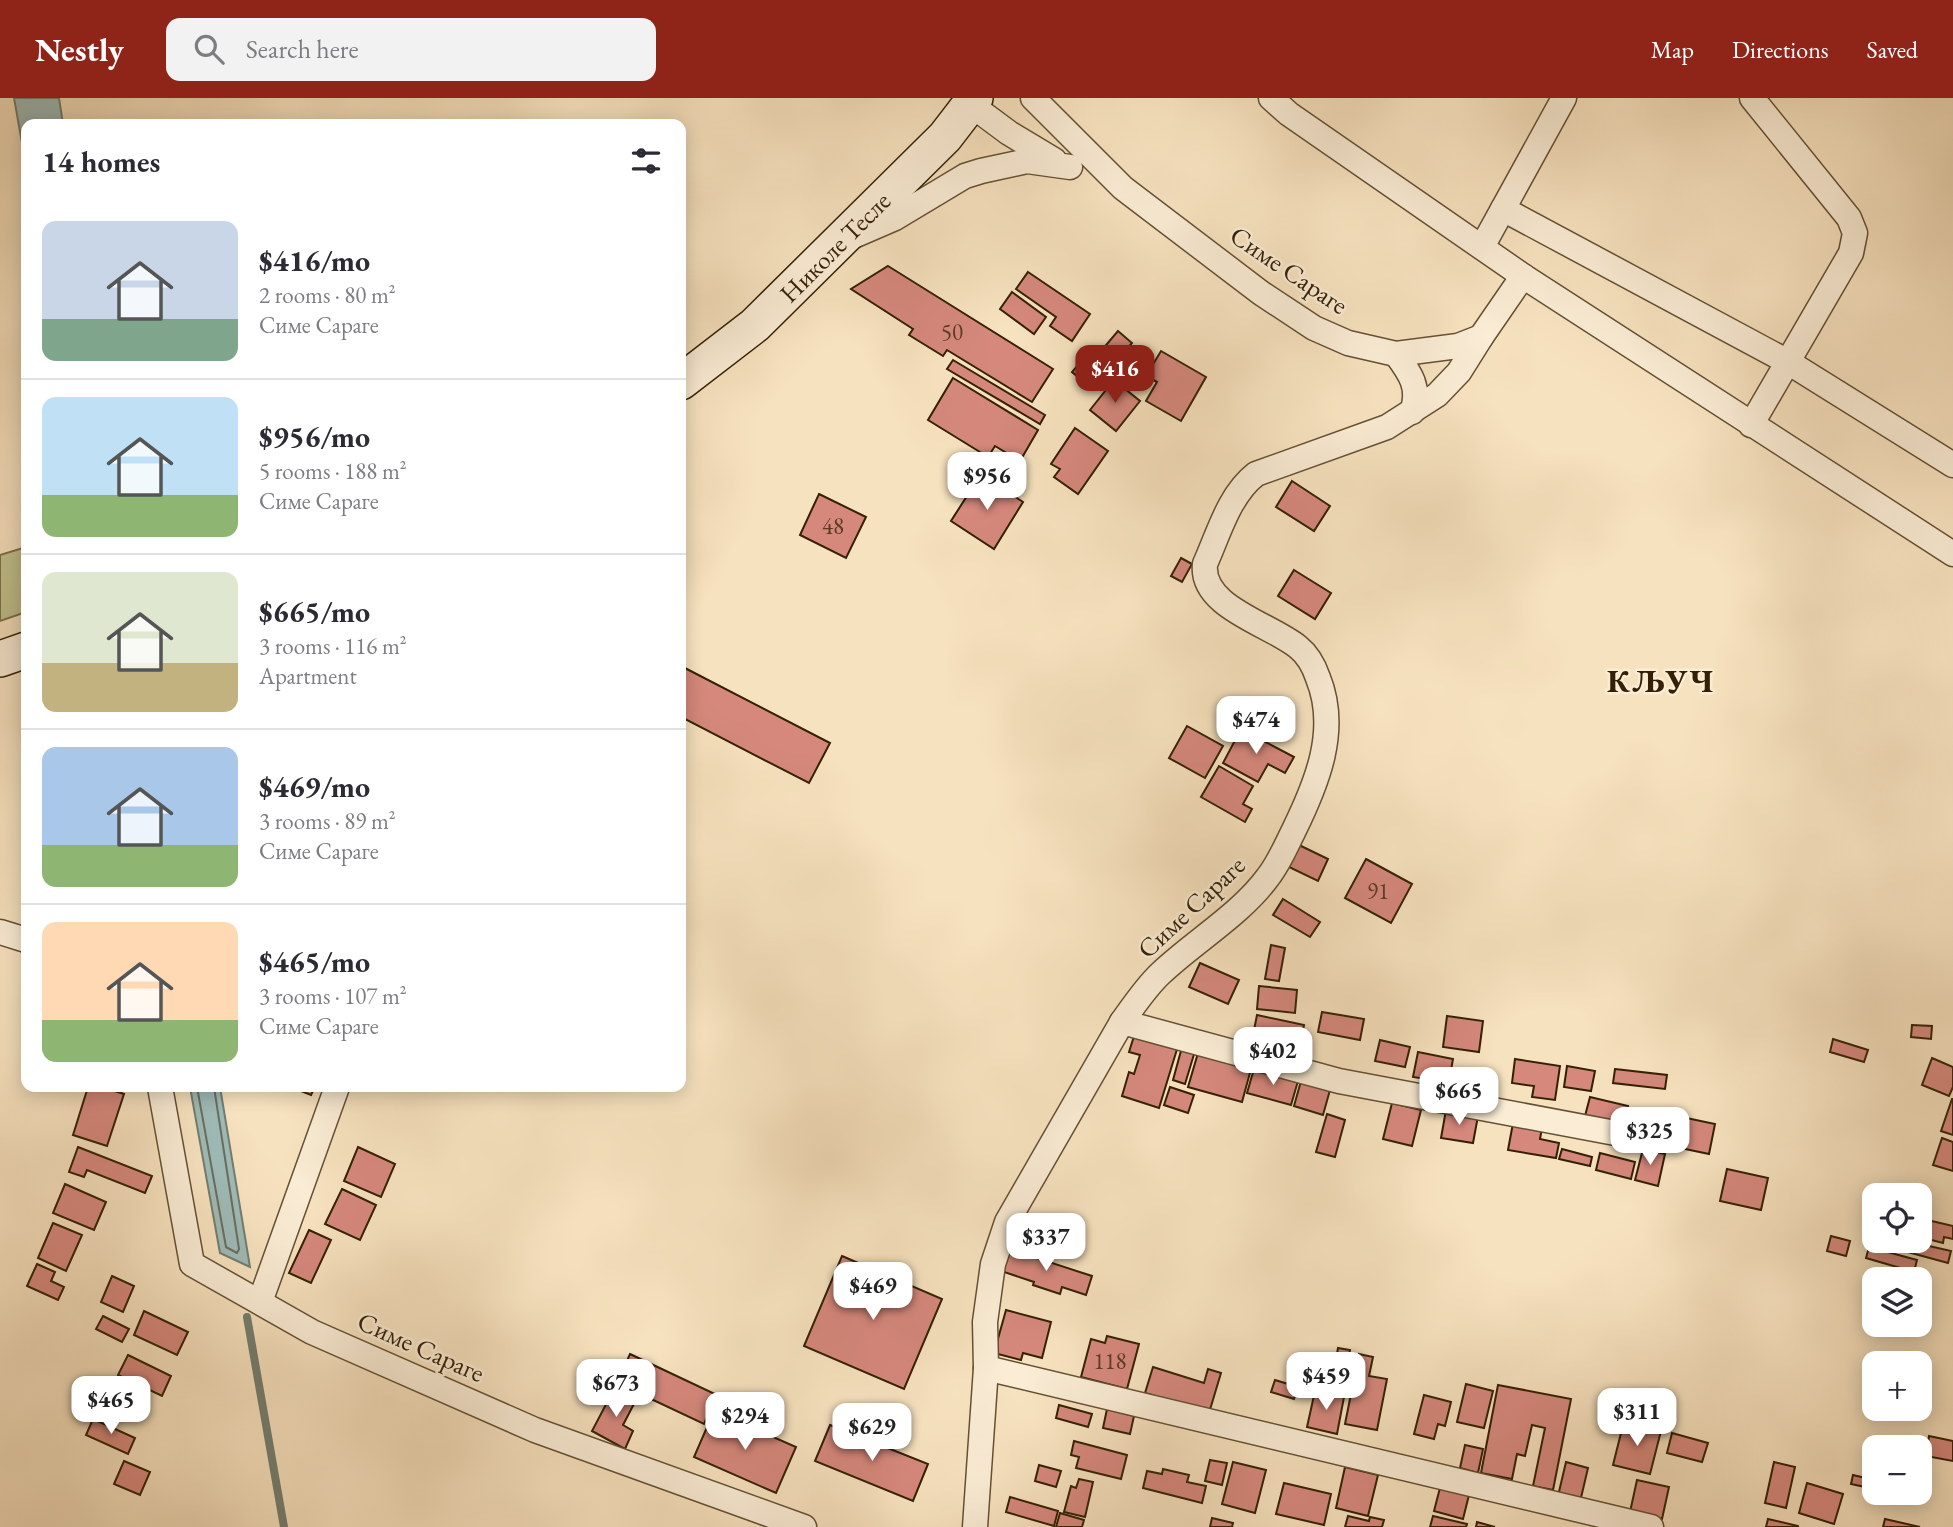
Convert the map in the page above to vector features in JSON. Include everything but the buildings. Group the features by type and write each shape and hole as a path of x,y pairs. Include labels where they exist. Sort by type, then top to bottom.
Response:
{"street":[{"path":"1033,98 1123,188"},
{"path":"1271,98 1289,114 1524,276 1953,554"},
{"path":"1482,247 1564,98"},
{"path":"1751,425 1851,253 1855,233 1849,218 1752,98"},
{"path":"973,101 1040,153 1123,188"},
{"name":"Николе Тесле","path":"686,378 755,326 842,242 945,137 973,101"},
{"path":"842,242 895,218 965,176 981,170 1027,162 1070,167"},
{"name":"Симе Сараге","path":"1123,188 1261,293 1314,328 1348,343 1396,354 1458,346 1481,337"},
{"path":"1503,209 1788,362 1953,465"},
{"name":"Симе Сараге","path":"975,1527 986,1367 985,1321 988,1290 993,1264 1007,1222 1122,1022 1140,996 1160,974 1268,877 1318,778 1326,744 1322,691 1310,660 1298,647 1215,596 1204,575 1205,564 1235,495 1244,482 1256,474 1387,427 1437,396 1460,372 1524,276"},
{"path":"1396,354 1412,374 1416,401 1412,412"},
{"path":"0,659 21,652"},
{"path":"0,932 21,938"},
{"path":"1122,1022 1339,1081 1647,1139"},
{"name":"Симе Сараге","path":"161,1092 192,1264 312,1332 535,1430 804,1527"},
{"path":"260,1302 335,1092"},
{"path":"986,1367 1651,1527"}],"green space":[{"path":"21,549 21,614 0,621 0,555"}],"water":[{"path":"14,98 59,98 62,119 21,119 21,137"},
{"path":"191,1092 221,1092 250,1267 220,1253"}],"waterway":[{"path":"247,1317 284,1527"}],"district":[{"name":"КЉУЧ","path":"1661,680"}]}
